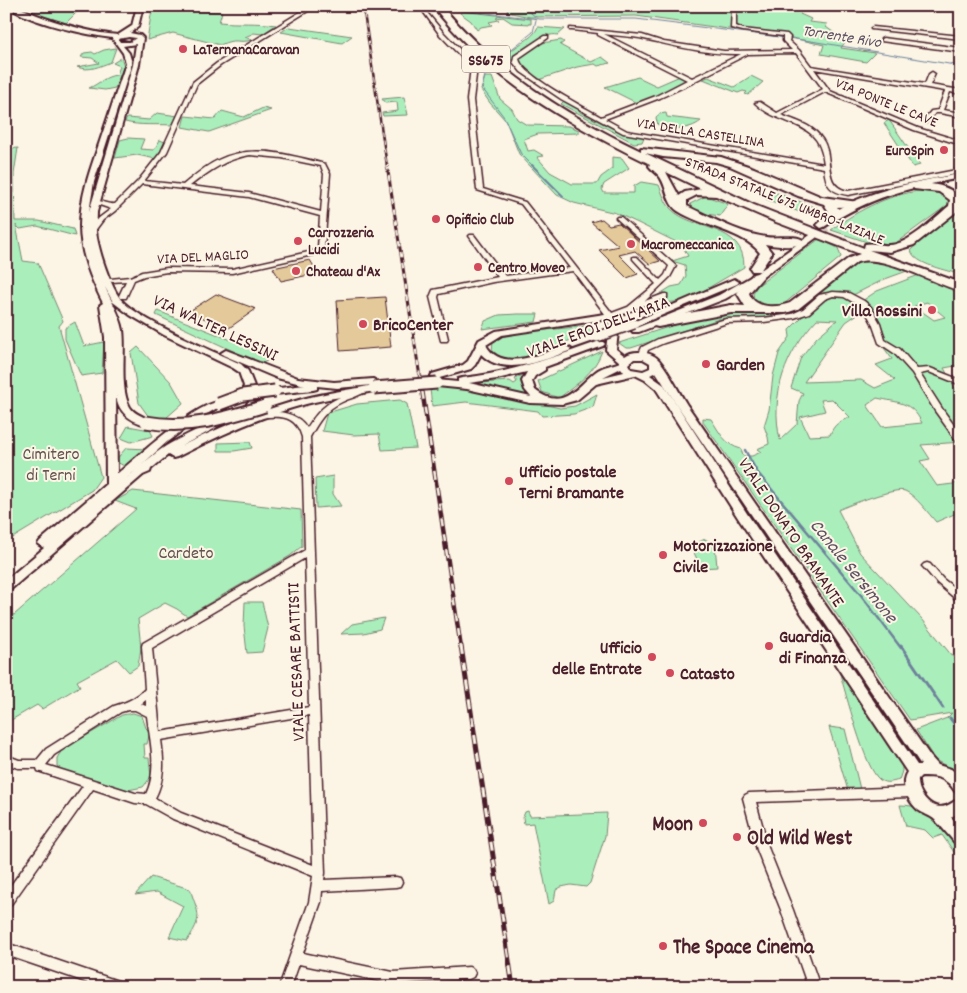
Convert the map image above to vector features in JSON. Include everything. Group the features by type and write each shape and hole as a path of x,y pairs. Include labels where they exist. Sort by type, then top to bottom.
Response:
{"highway":[{"name":"STRADA STATALE 675 UMBRO-LAZIALE","path":"437,6 462,37 517,83 562,113 721,194 888,260 915,267"},
{"name":"STRADA STATALE 675 UMBRO-LAZIALE","path":"444,6 469,36 524,81 560,106 632,148 743,198 865,245 961,287"},
{"path":"632,148 663,155 716,159 829,203 854,204"},
{"path":"632,148 665,176 677,204 682,208 753,239 779,243 806,237"},
{"path":"698,178 692,168 698,162 726,162"},
{"path":"865,245 890,249 910,243 958,204 950,193 938,188 918,188"},
{"path":"682,208 682,199 688,194 701,192 721,194"},
{"path":"826,223 835,212 829,203"},
{"path":"753,239 766,253 757,273 743,293 744,298 754,306 768,311"},
{"path":"838,241 851,254 845,264"},
{"path":"910,243 905,253 915,267"},
{"path":"658,323 725,310 782,310 794,306 845,264 860,257 888,260"},
{"name":"STRADA STATALE 675 UMBRO-LAZIALE","path":"934,274 961,281"}],"main road":[{"path":"120,38 135,27 140,6"},
{"name":"VIA WALTER LESSINI","path":"139,473 168,450 232,413 244,400 249,386 243,371 237,366 167,333 133,313 116,300 101,265 92,231 93,212 136,65 147,6"},
{"path":"12,8 32,17 120,38 128,44 140,39"},
{"path":"120,38 129,63 85,201 83,230 86,247 103,294 116,320 120,348 122,402 132,415 146,422 166,427 187,426 302,402 339,392"},
{"path":"826,223 854,204 891,189 961,176"},
{"path":"826,223 868,202 918,188 961,181"},
{"name":"VIALE EROI DELL'ARIA","path":"635,327 658,323 722,297 806,237"},
{"name":"VIALE EROI DELL'ARIA","path":"437,380 483,373 530,361 635,327 757,273 806,237"},
{"name":"VIA WALTER LESSINI","path":"101,265 123,296 137,309 205,343 281,376 339,392"},
{"path":"103,294 110,337 111,487"},
{"path":"611,316 614,324 612,347 602,372 593,383 573,398 562,401 530,400 437,380 467,368 472,363 481,345 487,339 499,333 611,316"},
{"name":"VIALE EROI DELL'ARIA","path":"339,392 374,385 490,378 550,363 599,340"},
{"path":"481,345 484,354 494,361 506,363 530,361"},
{"path":"593,383 608,378 653,371 655,368 655,362 650,358 620,351 612,347"},
{"name":"VIALE DONATO BRAMANTE","path":"612,347 623,362 625,369 649,378 660,387 744,518 915,773"},
{"path":"602,372 639,356"},
{"name":"VIALE DONATO BRAMANTE","path":"655,362 682,405 925,760 934,770"},
{"path":"547,401 533,395 528,390 527,381 531,374 550,363"},
{"path":"6,576 163,440 191,419 243,395 275,391 339,392"},
{"path":"6,587 139,473 263,410"},
{"path":"959,784 945,773 934,770 924,770 915,773 910,782 911,792 921,805 937,812 951,812 961,805"},
{"path":"937,812 961,839"}],"street":[{"path":"92,231 101,219 115,208 140,182 164,152 195,83 203,75 314,6"},
{"name":"VIA PONTE LE CAVE","path":"734,6 733,26 735,28 786,39 825,90 903,124 960,144"},
{"path":"6,17 12,8"},
{"path":"424,10 442,34 474,68 470,100 480,190 523,203 611,316 664,296"},
{"path":"873,28 961,38"},
{"path":"572,29 642,37 664,43 724,53 797,51"},
{"path":"600,32 602,36 693,81"},
{"name":"VIA DELLA CASTELLINA","path":"546,37 516,57 516,62 522,71 563,98 626,132 825,166"},
{"path":"883,40 961,50"},
{"path":"600,119 658,97 748,53"},
{"path":"809,67 961,92"},
{"path":"927,87 932,74"},
{"name":"VIA DELLA CASTELLINA","path":"777,115 825,90"},
{"path":"940,111 948,90"},
{"name":"VIA DELLA CASTELLINA","path":"758,104 812,132 822,144 825,166 831,186 837,192 848,193 961,171"},
{"path":"926,122 933,112 940,111 961,115"},
{"name":"VIA DEL MAGLIO","path":"112,280 131,279 142,274 167,270 232,271 315,253 321,249 327,174 323,165 264,152 245,152 223,159 201,172 184,186"},
{"path":"140,182 248,195 324,216"},
{"path":"85,201 93,212 115,208"},
{"path":"96,202 115,208"},
{"path":"619,218 673,266 668,276 632,308"},
{"path":"472,236 503,279"},
{"path":"635,258 660,284"},
{"path":"444,339 434,297 436,292 574,268"},
{"path":"123,296 131,279"},
{"path":"639,356 645,349 661,341 718,323 738,319 784,319 806,312 827,295 846,295 861,303 876,323 882,342 897,351 915,372 939,411 961,441"},
{"path":"915,372 930,370 961,383"},
{"name":"VIALE CESARE BATTISTI","path":"285,986 315,902 319,873 306,437 318,415 339,392"},
{"path":"263,410 295,418 304,428 306,437"},
{"path":"149,799 156,789 159,775 147,646 308,552"},
{"path":"283,566 309,566"},
{"path":"927,566 940,581 961,599"},
{"path":"40,764 43,758 50,752 118,709 146,696 150,690"},
{"path":"128,706 136,706 152,714"},
{"path":"155,737 314,710"},
{"path":"6,759 18,764 40,764 46,771 135,798 149,799 177,816 319,873"},
{"path":"6,902 90,785"},
{"path":"814,987 787,910 762,850 749,798 911,792"},
{"path":"317,886 396,882"},
{"path":"6,949 118,987"},
{"path":"295,957 393,978 469,973"}],"green space":[{"path":"508,6 807,6 800,14 811,19 809,22 827,24 826,27 837,35 849,36 841,48 875,53 866,62 821,54 824,45 792,38 636,16 530,17 507,12"},
{"path":"152,9 222,12 219,22 276,25 262,34 254,33 245,37 252,40 230,41 220,45 173,33 147,40"},
{"path":"33,11 78,11 66,23 32,13"},
{"path":"461,11 531,19 531,24 512,23 503,17 489,22 492,25 481,27 477,30 471,21 460,13"},
{"path":"289,27 352,36 342,43 281,32"},
{"path":"538,27 565,29 558,35 547,36 536,41 514,55 513,61 506,57 532,36"},
{"path":"561,40 564,42 560,45 591,62 602,57 610,63 598,66 595,64 577,67 538,80 524,69 519,58 542,43"},
{"path":"116,48 111,62 90,69 77,67 99,63 92,58 81,57 84,53 92,52 95,54"},
{"path":"121,58 124,65 115,88 105,90 89,88 106,78 117,75 120,66 113,63"},
{"path":"680,76 691,81 639,104 605,87 638,77 657,86"},
{"path":"751,76 763,82 748,95 745,94 747,92 738,93 703,79 708,77 734,87"},
{"path":"485,77 492,77 500,99 512,109 517,119 527,125 569,126 579,130 579,133 538,134 524,139 528,151 534,150 544,156 537,157 550,172 572,184 597,184 601,177 612,169 612,157 622,158 629,168 604,184 602,189 604,193 634,193 634,186 641,182 659,185 669,207 680,216 716,230 736,243 742,253 744,267 686,301 662,303 655,297 671,287 681,285 686,276 685,265 672,261 688,256 682,245 616,213 574,203 557,195 519,154 506,121 481,90"},
{"path":"404,97 408,115 383,116 382,113 398,111 397,102 385,103 382,99"},
{"path":"565,100 580,109 580,112 620,132 645,135 642,142 634,143 561,104"},
{"path":"263,108 271,110 209,132 182,127 185,116 215,119 222,111 244,117"},
{"path":"157,113 178,116 172,125 125,122 127,118 149,120"},
{"path":"666,113 667,117 701,121 686,128 658,125 656,118 659,114"},
{"path":"889,120 920,165 913,167 884,123"},
{"path":"128,138 144,139 140,149 154,150 160,140 165,142 156,159 137,155 115,158 120,140"},
{"name":"Cimitero di Terni","path":"18,148 14,174 15,221 39,221 73,229 75,236 37,226 20,229 16,225 23,261 38,263 63,321 59,326 101,477 92,490 6,542 6,149"},
{"path":"929,190 939,191 950,199 949,204 893,245 867,242 831,230 853,215 877,203 902,194"},
{"path":"777,193 817,208 802,213 766,199"},
{"path":"706,196 728,204 720,216 699,213 690,204"},
{"path":"961,208 961,275 918,260 911,250 917,243"},
{"path":"819,239 838,248 841,257 784,304 767,306 758,304 754,300 753,293 757,286"},
{"path":"864,260 879,261 907,271 885,279 853,295 842,291 823,293 823,295 829,297 844,297 853,300 862,311 846,322 804,382 861,380 875,388 895,380 876,365 892,359 874,334 886,337 876,312 862,301 877,291 919,275 961,291 961,365 944,368 961,399 961,442 921,445 930,459 920,461 937,486 961,483 961,511 936,522 913,496 900,490 872,497 838,510 860,553 922,619 961,667 961,774 935,760 916,730 947,718 952,713 910,720 703,422 703,418 711,419 720,434 731,445 741,449 743,456 752,456 761,452 757,449 769,444 764,426 769,410 773,376 779,353 790,337 789,330 804,315 790,312 854,263","holes":["927,302 945,317 934,320 914,306","817,319 837,320 817,337 801,357 791,388 803,393 799,401 797,424 780,440 777,423 779,390 789,360 806,332","877,398 898,402 909,407 922,423 882,427 867,405","832,399 850,417 837,424 830,435 809,436 800,417 825,411 821,400"]},
{"path":"158,311 274,357 261,364 156,315"},
{"path":"737,312 777,315 770,317 719,319 631,348 626,348 619,343 696,318"},
{"path":"538,314 536,322 482,329 485,321 499,315"},
{"path":"75,322 84,346 104,342 102,373 81,376 65,339 65,328"},
{"path":"596,325 599,331 583,334 535,357 506,360 492,353 493,339 516,333"},
{"path":"138,347 171,382 183,403 166,418 149,417 139,403 131,353"},
{"path":"602,351 590,372 559,398 542,392 538,381"},
{"path":"520,376 526,376 523,383 529,396 527,397 479,386 480,383 510,381 514,384 517,382 515,379"},
{"path":"446,386 560,408 575,406 597,394 593,407 574,414 542,416 538,411 466,402 432,406 430,389"},
{"path":"400,400 407,404 416,448 382,450 379,434 354,435 322,431 327,413 357,404"},
{"path":"128,426 150,430 153,436 131,442 121,438"},
{"path":"250,442 252,448 218,451 218,443"},
{"path":"126,448 148,449 126,467 115,461"},
{"path":"333,476 333,494 341,506 316,508 315,479"},
{"name":"Cardeto","path":"133,491 301,510 302,546 290,556 187,616 165,603 138,619 141,648 138,666 129,672 117,659 77,681 80,686 42,709 37,705 6,723 6,612 14,615 136,509 115,501"},
{"path":"705,539 715,545 717,567 701,568 691,546"},
{"path":"245,602 262,602 268,628 262,652 247,653 244,626"},
{"path":"384,618 380,629 364,633 341,634 352,624"},
{"path":"839,665 902,760 902,771 899,780 885,782 880,780 874,773 856,729 839,671"},
{"path":"133,713 142,716 146,728 150,732 147,744 144,744 145,758 149,758 151,777 143,787 128,790 64,772 57,766 57,758 62,750 122,715"},
{"path":"829,727 845,729 861,793 849,794"},
{"path":"900,805 912,806 931,814 945,829 961,857 961,862 942,835 933,838 925,830 906,826"},
{"path":"528,811 530,816 607,813 605,836 590,883 586,887 571,885 561,887 556,890 554,901 549,904 533,823 524,824 523,817 525,812"},
{"path":"151,877 190,889 198,916 187,941 169,937 183,906 157,892 135,895"}],"building":[{"name":"Macromeccanica","path":"602,219 609,225 619,223 660,261 650,264 635,251 619,255 638,274 627,278 599,250 619,246 591,222"},
{"name":"Chateau d'Ax","path":"310,260 318,273 281,281 273,268"},
{"path":"216,294 256,309 229,328 188,312"},
{"name":"BricoCenter","path":"385,297 391,347 340,351 337,300"}],"waterway":[{"name":"Canale Sersimone","path":"522,6 536,17"},
{"name":"Torrente Rivo","path":"450,9 540,19 636,19 811,41 961,66"},
{"name":"Canale Sersimone","path":"503,56 533,32 536,20"},
{"name":"Canale Sersimone","path":"485,75 482,88 504,117 521,154 563,196"},
{"name":"Canale Sersimone","path":"745,450 757,472 861,595 901,648"},
{"name":"Canale Sersimone","path":"901,646 943,708"},
{"name":"Canale Sersimone","path":"950,718 961,733"}],"tunnel":[{"path":"813,236 827,227"}],"railway":[{"path":"363,6 387,166"},
{"path":"387,165 420,377"},
{"path":"420,376 461,648"},
{"path":"461,646 513,987"}],"place":[{"name":"LaTernanaCaravan","path":"183,49"},
{"name":"EuroSpin","path":"944,150"},
{"name":"Opificio Club","path":"436,219"},
{"name":"Carrozzeria Lucidi","path":"298,241"},
{"name":"Macromeccanica","path":"631,244"},
{"name":"Centro Moveo","path":"478,267"},
{"name":"Chateau d'Ax","path":"296,271"},
{"name":"Villa Rossini","path":"932,310"},
{"name":"BricoCenter","path":"363,324"},
{"name":"Garden","path":"706,364"},
{"name":"Ufficio postale Terni Bramante","path":"509,481"},
{"name":"Motorizzazione Civile","path":"663,555"},
{"name":"Guardia di Finanza","path":"769,646"},
{"name":"Ufficio delle Entrate","path":"652,657"},
{"name":"Catasto","path":"670,673"},
{"name":"Moon","path":"703,823"},
{"name":"Old Wild West","path":"737,837"},
{"name":"The Space Cinema","path":"663,946"}]}
